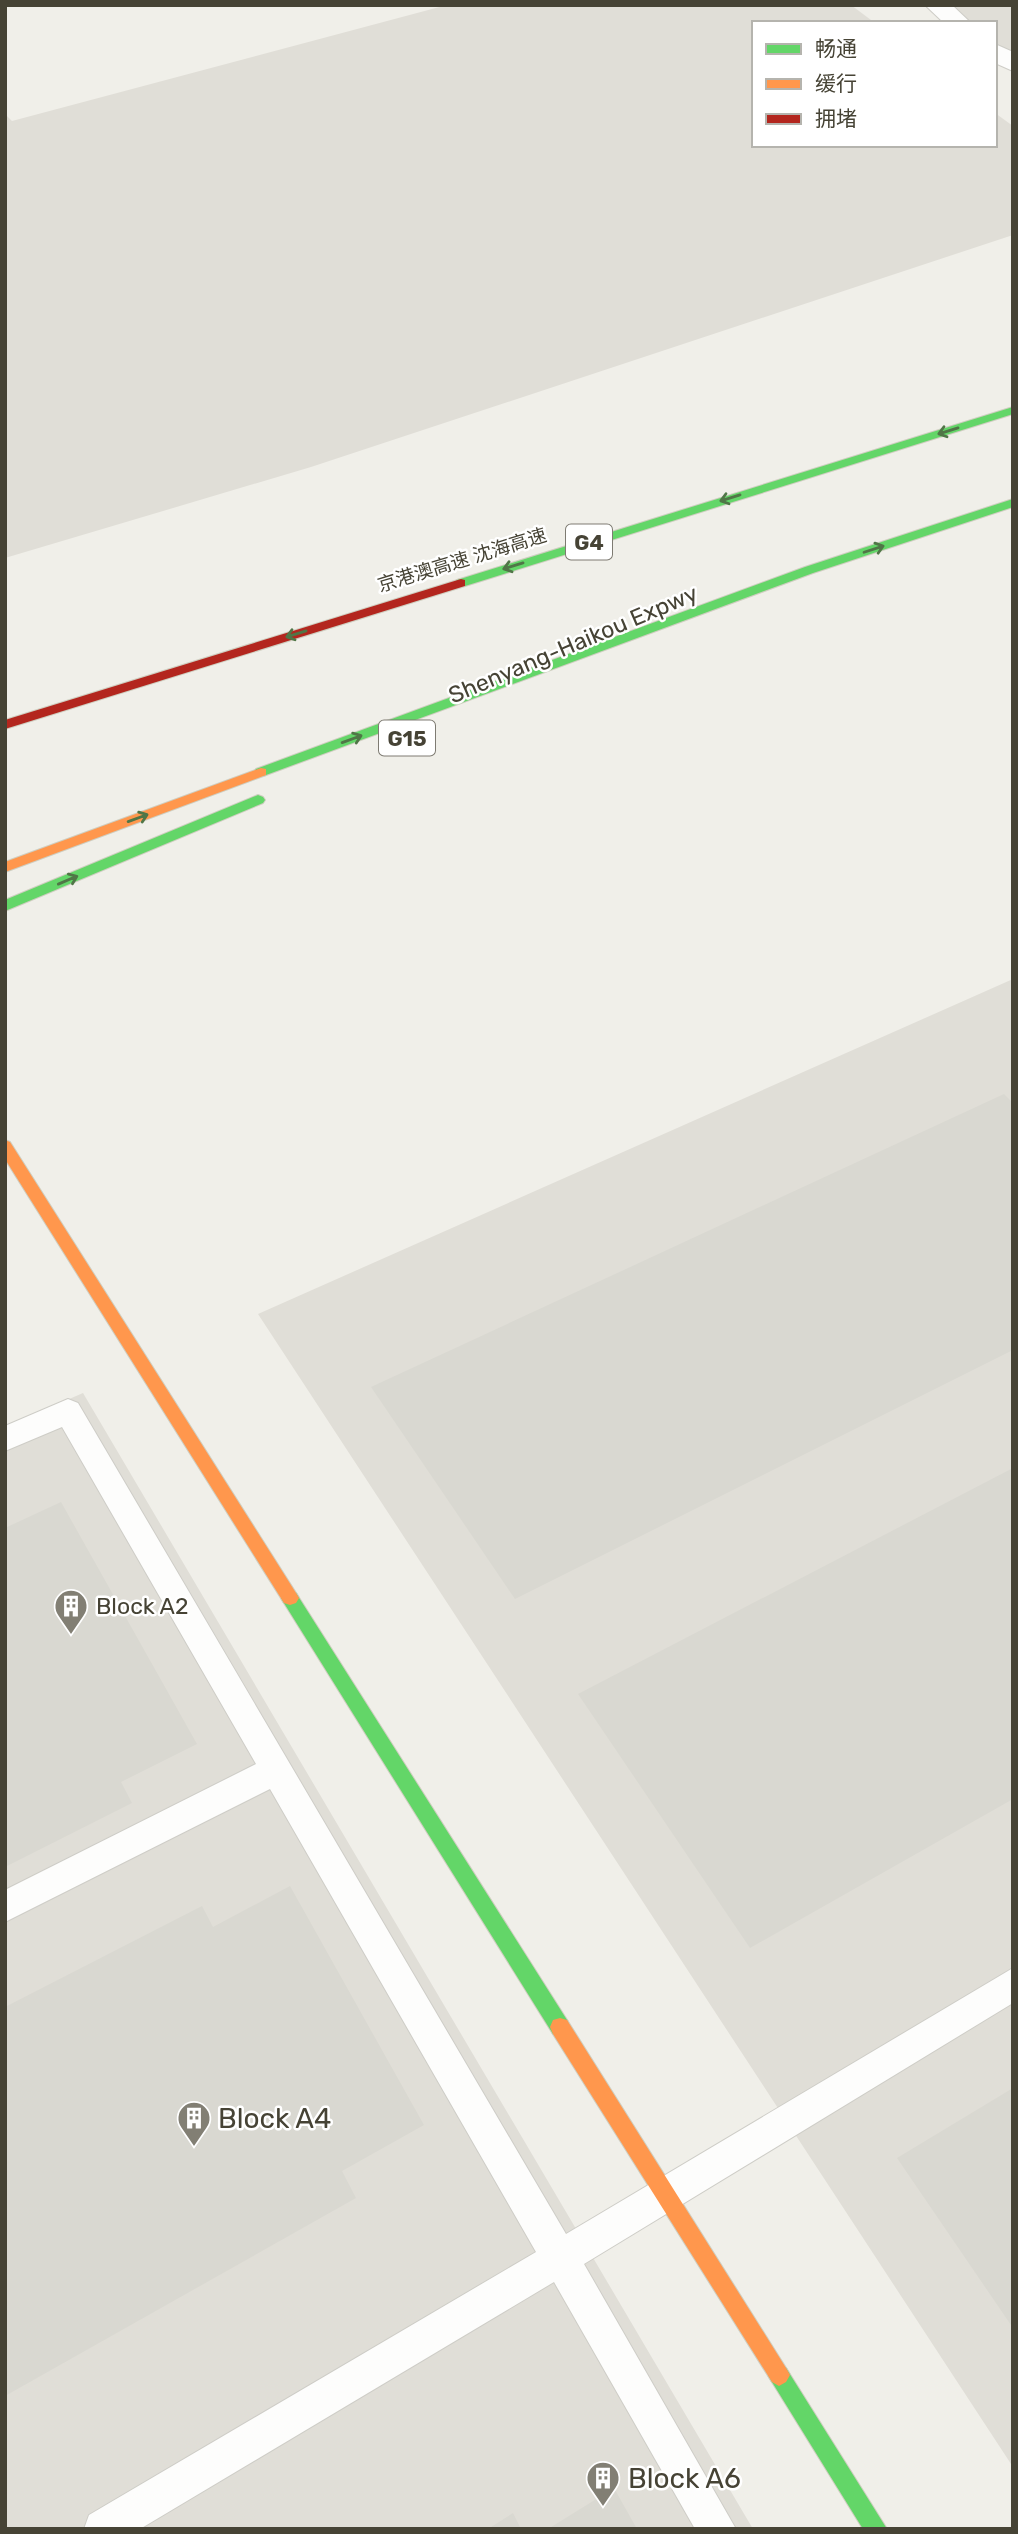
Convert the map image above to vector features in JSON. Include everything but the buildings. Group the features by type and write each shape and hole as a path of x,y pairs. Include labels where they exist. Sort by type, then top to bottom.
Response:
{"main road":[{"name":"京港澳高速 沈海高速","path":"165,675 1013,410"},
{"path":"5,867 809,570 1013,503"},
{"name":"Shenyang-Haikou Expwy","path":"439,724 809,570"},
{"path":"5,725 165,675"},
{"name":"G4","path":"5,738 165,675"},
{"path":"5,906 273,794"},
{"path":"5,1146 876,2529"}],"street":[{"path":"937,5 957,21"},
{"path":"997,52 1013,64"}],"lane":[{"path":"5,1439 68,1411 717,2529"},
{"path":"5,1907 277,1769"},
{"path":"103,2529 666,2195 1013,1984"}],"shaded area":[{"path":"447,5 851,5 872,21 752,21 752,147 997,147 997,114 1013,126 1013,235 311,467 5,558 5,114 12,121"},
{"path":"947,5 1013,5 1013,57 997,45 997,21 967,21"},
{"path":"1013,979 1013,2467 258,1314"},
{"path":"83,1393 753,2529 5,2529 5,1427"}],"traffic: fast":[{"path":"461,583 1013,410"},
{"path":"261,772 809,570 1013,503"},
{"path":"5,906 258,800"},
{"path":"290,1598 560,2027"},
{"path":"779,2375 876,2529"}],"traffic: slow":[{"path":"5,867 261,772"},
{"path":"5,1146 290,1598"},
{"path":"560,2027 779,2375"}],"traffic: jam":[{"path":"5,725 461,583"}],"place":[{"name":"Block A2","path":"71,1636"},
{"name":"Block A4","path":"194,2148"},
{"name":"Block A6","path":"603,2508"}]}
